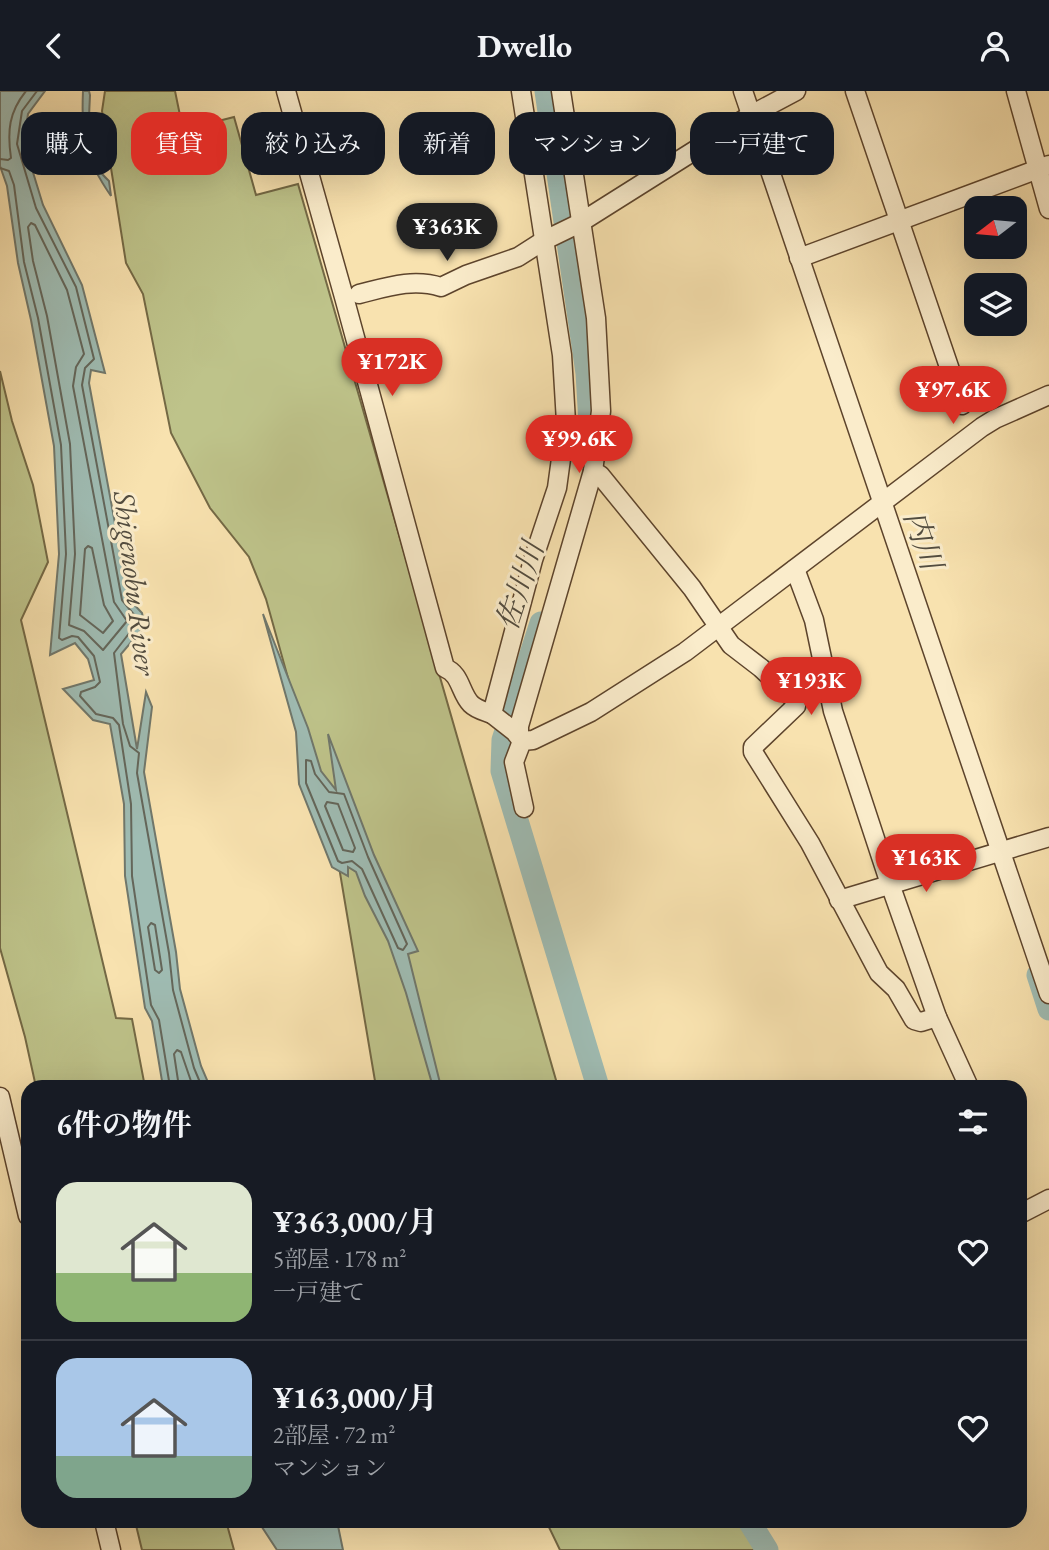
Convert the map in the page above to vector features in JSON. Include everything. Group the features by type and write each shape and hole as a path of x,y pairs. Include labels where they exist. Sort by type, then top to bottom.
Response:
{"street":[{"path":"286,91 445,668 452,671 475,708 495,715 518,736 533,740 591,712 720,628 995,419 1049,395"},
{"path":"495,715 533,560 557,488 566,422 562,355 522,91"},
{"path":"524,808 514,762 519,726 593,471 601,411 596,318 579,223 561,91"},
{"path":"743,91 750,112"},
{"path":"757,112 796,91"},
{"path":"855,91 962,405"},
{"path":"1016,91 1043,167 1049,209"},
{"path":"359,294 410,283 425,282 441,287 466,275 518,257 579,223 690,153"},
{"path":"799,258 1043,167"},
{"path":"771,175 1049,994"},
{"path":"593,471 600,474 692,588 731,645 794,699 796,706 753,747 753,752 810,843 879,973 897,989 914,1020 921,1022 937,1017"},
{"path":"795,569 814,620 833,711 890,884 937,1017 966,1080"},
{"path":"839,901 1049,837"},
{"path":"0,1097 21,1186"},
{"path":"1027,1207 1049,1199"},
{"path":"106,1528 111,1550"}],"green space":[{"path":"105,91 175,91 179,112 131,112 131,175 227,175 227,119 234,117 241,142 241,175 250,175 256,195 298,184 556,1080 375,1080 336,849 266,599 249,557 210,508 171,433 143,294 126,263 112,175 117,175 117,112 102,112"},
{"path":"0,371 12,421 33,485 48,562 21,620 116,1018 132,1019 144,1080 34,1080 0,948"},
{"path":"137,1528 228,1528 234,1550 142,1550"},
{"path":"549,1528 763,1528 774,1550 560,1550"}],"water":[{"path":"0,91 45,91 29,112 21,112 21,175 34,175 43,205 82,285 105,373 91,370 89,383 129,599 142,613 145,626 121,654 137,749 146,692 152,707 144,772 176,952 180,989 207,1080 162,1080 152,1021 145,1008 125,876 124,804 110,724 93,720 63,689 94,680 88,659 75,643 50,655 59,554 54,446 18,263 7,186 0,166"},
{"path":"83,91 89,91 90,112 83,112"},
{"path":"98,175 104,175 109,181 111,196"},
{"path":"263,614 308,728 321,771 336,790 328,734 374,855 418,951 408,954 439,1080 431,1080 388,941 356,872 348,867 348,876 332,867 299,784 296,732"},
{"path":"263,1528 338,1528 343,1550 277,1550"}],"waterway":[{"name":"佐川川","path":"546,91 587,373 591,440 588,455"},
{"name":"佐川川","path":"541,623 503,740 502,771 596,1080"},
{"name":"内川","path":"1038,975 1049,1009"},
{"name":"佐川川","path":"753,1528 767,1550"}],"water label":[{"name":"Shigenobu River","path":"135,583"}]}
